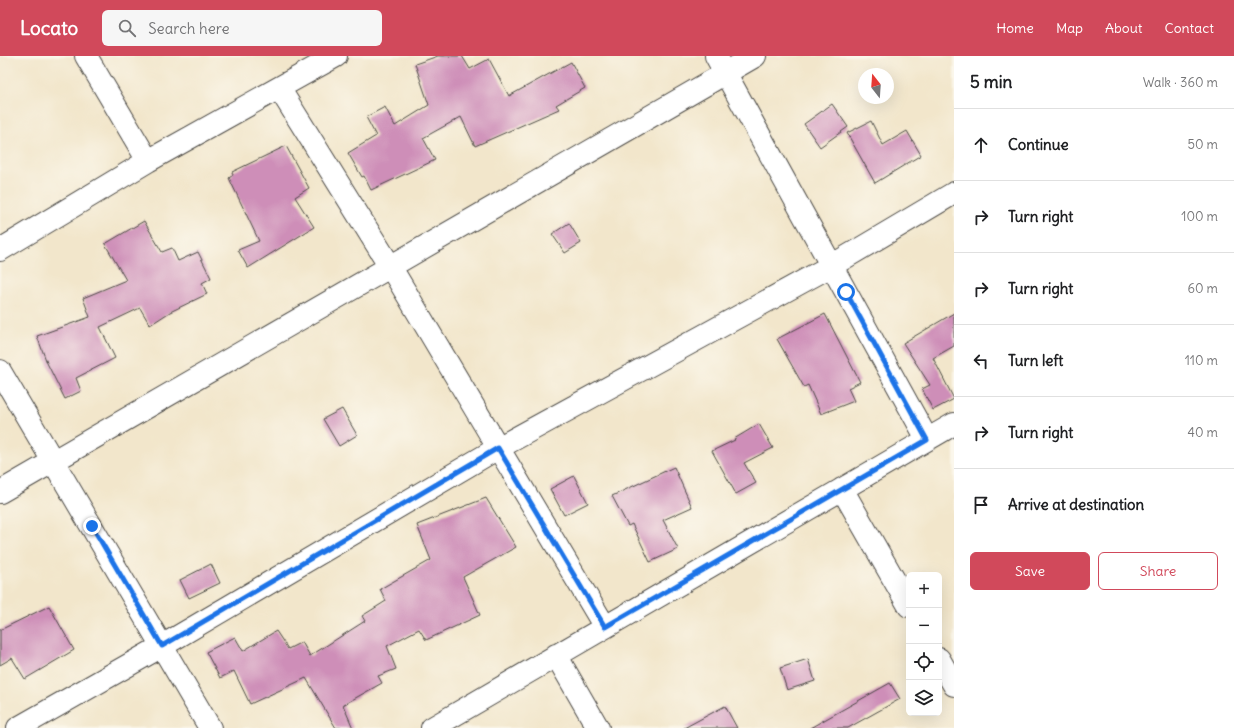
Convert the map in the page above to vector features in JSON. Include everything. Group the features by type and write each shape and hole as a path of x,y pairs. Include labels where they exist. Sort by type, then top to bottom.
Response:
{"street":[{"path":"86,56 148,161"},
{"path":"0,250 148,161 336,56"},
{"path":"0,492 390,266 721,64 755,56"},
{"path":"721,64 927,440"},
{"path":"279,88 390,266 605,627"},
{"path":"18,728 162,646 498,448 831,266 954,193"},
{"path":"0,371 210,728"},
{"path":"432,728 954,424"},
{"path":"842,489 906,601"},
{"path":"556,655 598,728"},
{"path":"942,664 954,685"}],"building":[{"path":"438,56 462,56 470,69 489,59 509,96 571,62 585,88 556,105 559,109 475,146 461,117 423,138 435,160 371,190 364,176 362,177 348,153 376,136 366,117 385,107 395,126 429,105 415,64"},
{"path":"832,104 848,127 820,147 804,124"},
{"path":"871,121 883,145 907,131 921,155 875,183 847,133"},
{"path":"286,146 309,188 295,197 314,227 248,268 238,250 259,241 229,178 233,175 232,172"},
{"path":"144,221 162,252 172,248 178,261 198,252 211,278 202,283 207,294 170,312 150,325 140,308 100,327 115,358 76,378 81,391 65,399 47,363 37,336 90,317 83,298 126,280 105,244"},
{"path":"569,223 581,243 565,253 552,234"},
{"path":"954,313 954,346 933,358 954,399 933,410 922,389 930,385 903,343"},
{"path":"825,314 860,382 848,388 854,401 821,414 808,385 804,387 777,339"},
{"path":"342,409 357,435 339,446 323,419"},
{"path":"759,424 773,448 744,463 756,483 736,494 712,451 735,440 734,439"},
{"path":"674,467 692,507 663,520 678,549 650,562 632,524 628,526 612,496"},
{"path":"574,476 588,503 564,515 550,489"},
{"path":"486,498 516,547 463,577 480,615 426,640 419,629 387,646 396,669 378,676 382,683 343,705 353,728 336,728 306,678 250,704 234,671 220,678 206,652 235,637 243,651 276,631 288,649 302,642 310,656 365,621 362,616 386,601 380,589 431,560 417,525"},
{"path":"211,564 220,583 189,598 180,580"},
{"path":"49,606 74,650 25,679 12,658 0,665 0,630"},
{"path":"808,659 815,681 787,690 780,668"},
{"path":"890,683 900,699 848,728 810,728"},
{"path":"725,706 737,728 684,728"}],"route":[{"path":"92,526 162,646 498,448 605,627 927,440 846,292"}]}
